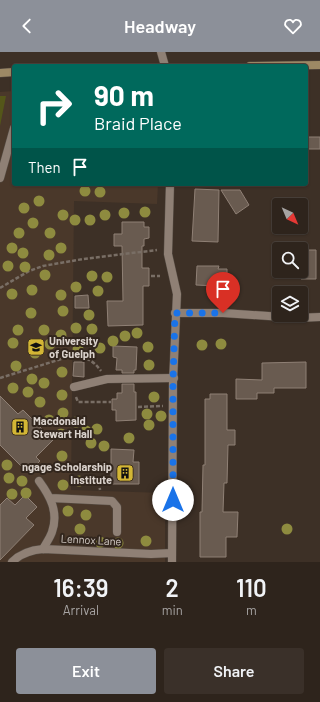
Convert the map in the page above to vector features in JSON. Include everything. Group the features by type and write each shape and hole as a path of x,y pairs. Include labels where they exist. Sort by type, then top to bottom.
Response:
{"main road":[{"path":"308,66 320,66"},
{"path":"0,72 12,72"}],"street":[{"path":"161,52 164,64"},
{"path":"0,178 12,135"},
{"path":"170,186 168,254 177,290 175,313 173,406 172,562"},
{"path":"175,313 223,313 297,318 320,317"},
{"path":"75,387 107,379 174,378"},
{"path":"39,481 51,498 54,518 52,532 43,549"},
{"path":"51,498 112,501 117,506 117,532"},
{"name":"Lennox Lane","path":"12,562 18,556 43,549 86,552 172,553"}],"path":[{"path":"0,288 29,271 43,266 160,249 168,254"},
{"path":"151,276 160,276"},
{"path":"0,378 71,356 82,356 96,364 107,379"},
{"path":"75,387 78,402 111,402"},
{"path":"138,407 173,406"}],"shaded area":[{"name":"University of Guelph","path":"12,91 12,186 158,186 157,204 74,201 71,490 165,493 165,562 0,562 0,92"},
{"path":"0,96 6,96 0,126"}],"building":[{"path":"308,137 320,137 320,149 308,149"},
{"path":"195,189 219,190 218,242 192,241"},
{"path":"221,190 240,190 249,205 236,214"},
{"path":"122,222 144,222 144,227 149,227 149,238 144,239 144,246 142,246 142,268 149,268 149,286 143,286 143,325 108,326 107,301 123,301 122,246 114,246 114,234 122,234"},
{"path":"308,250 316,250 316,279 301,279 308,278"},
{"path":"197,266 219,266 218,269 227,269 227,284 217,283 217,286 196,285"},
{"path":"88,295 89,308 75,308 75,296"},
{"path":"113,346 137,347 136,370 134,370 134,373 122,373 122,370 116,370 117,358 113,357"},
{"path":"74,362 84,362 84,377 73,376"},
{"path":"306,362 306,388 274,388 274,393 257,393 257,399 236,399 236,379 262,380 262,363"},
{"path":"122,384 134,384 134,392 136,392 136,420 116,421 116,410 112,410 112,399 117,399 117,393 122,393"},
{"path":"210,394 227,394 227,430 235,430 235,445 228,445 227,483 224,483 223,512 238,512 237,537 226,537 226,557 200,557 200,512 202,512 203,465 205,465 205,399 210,399"},
{"name":"Macdonald Stewart Hall","path":"0,396 18,414 23,410 53,440 36,457 40,461 28,473 0,445"},
{"name":"ngage Scholarship Institute","path":"111,449 134,450 133,462 139,462 139,484 111,484"},
{"path":"25,495 37,507 26,518 34,525 0,560 0,505 7,498 15,505"}],"place":[{"name":"University of Guelph","path":"36,347"},
{"name":"Macdonald Stewart Hall","path":"20,427"},
{"name":"ngage Scholarship Institute","path":"125,473"}],"route":[{"path":"173,500 173,382 175,313 223,313"}]}
